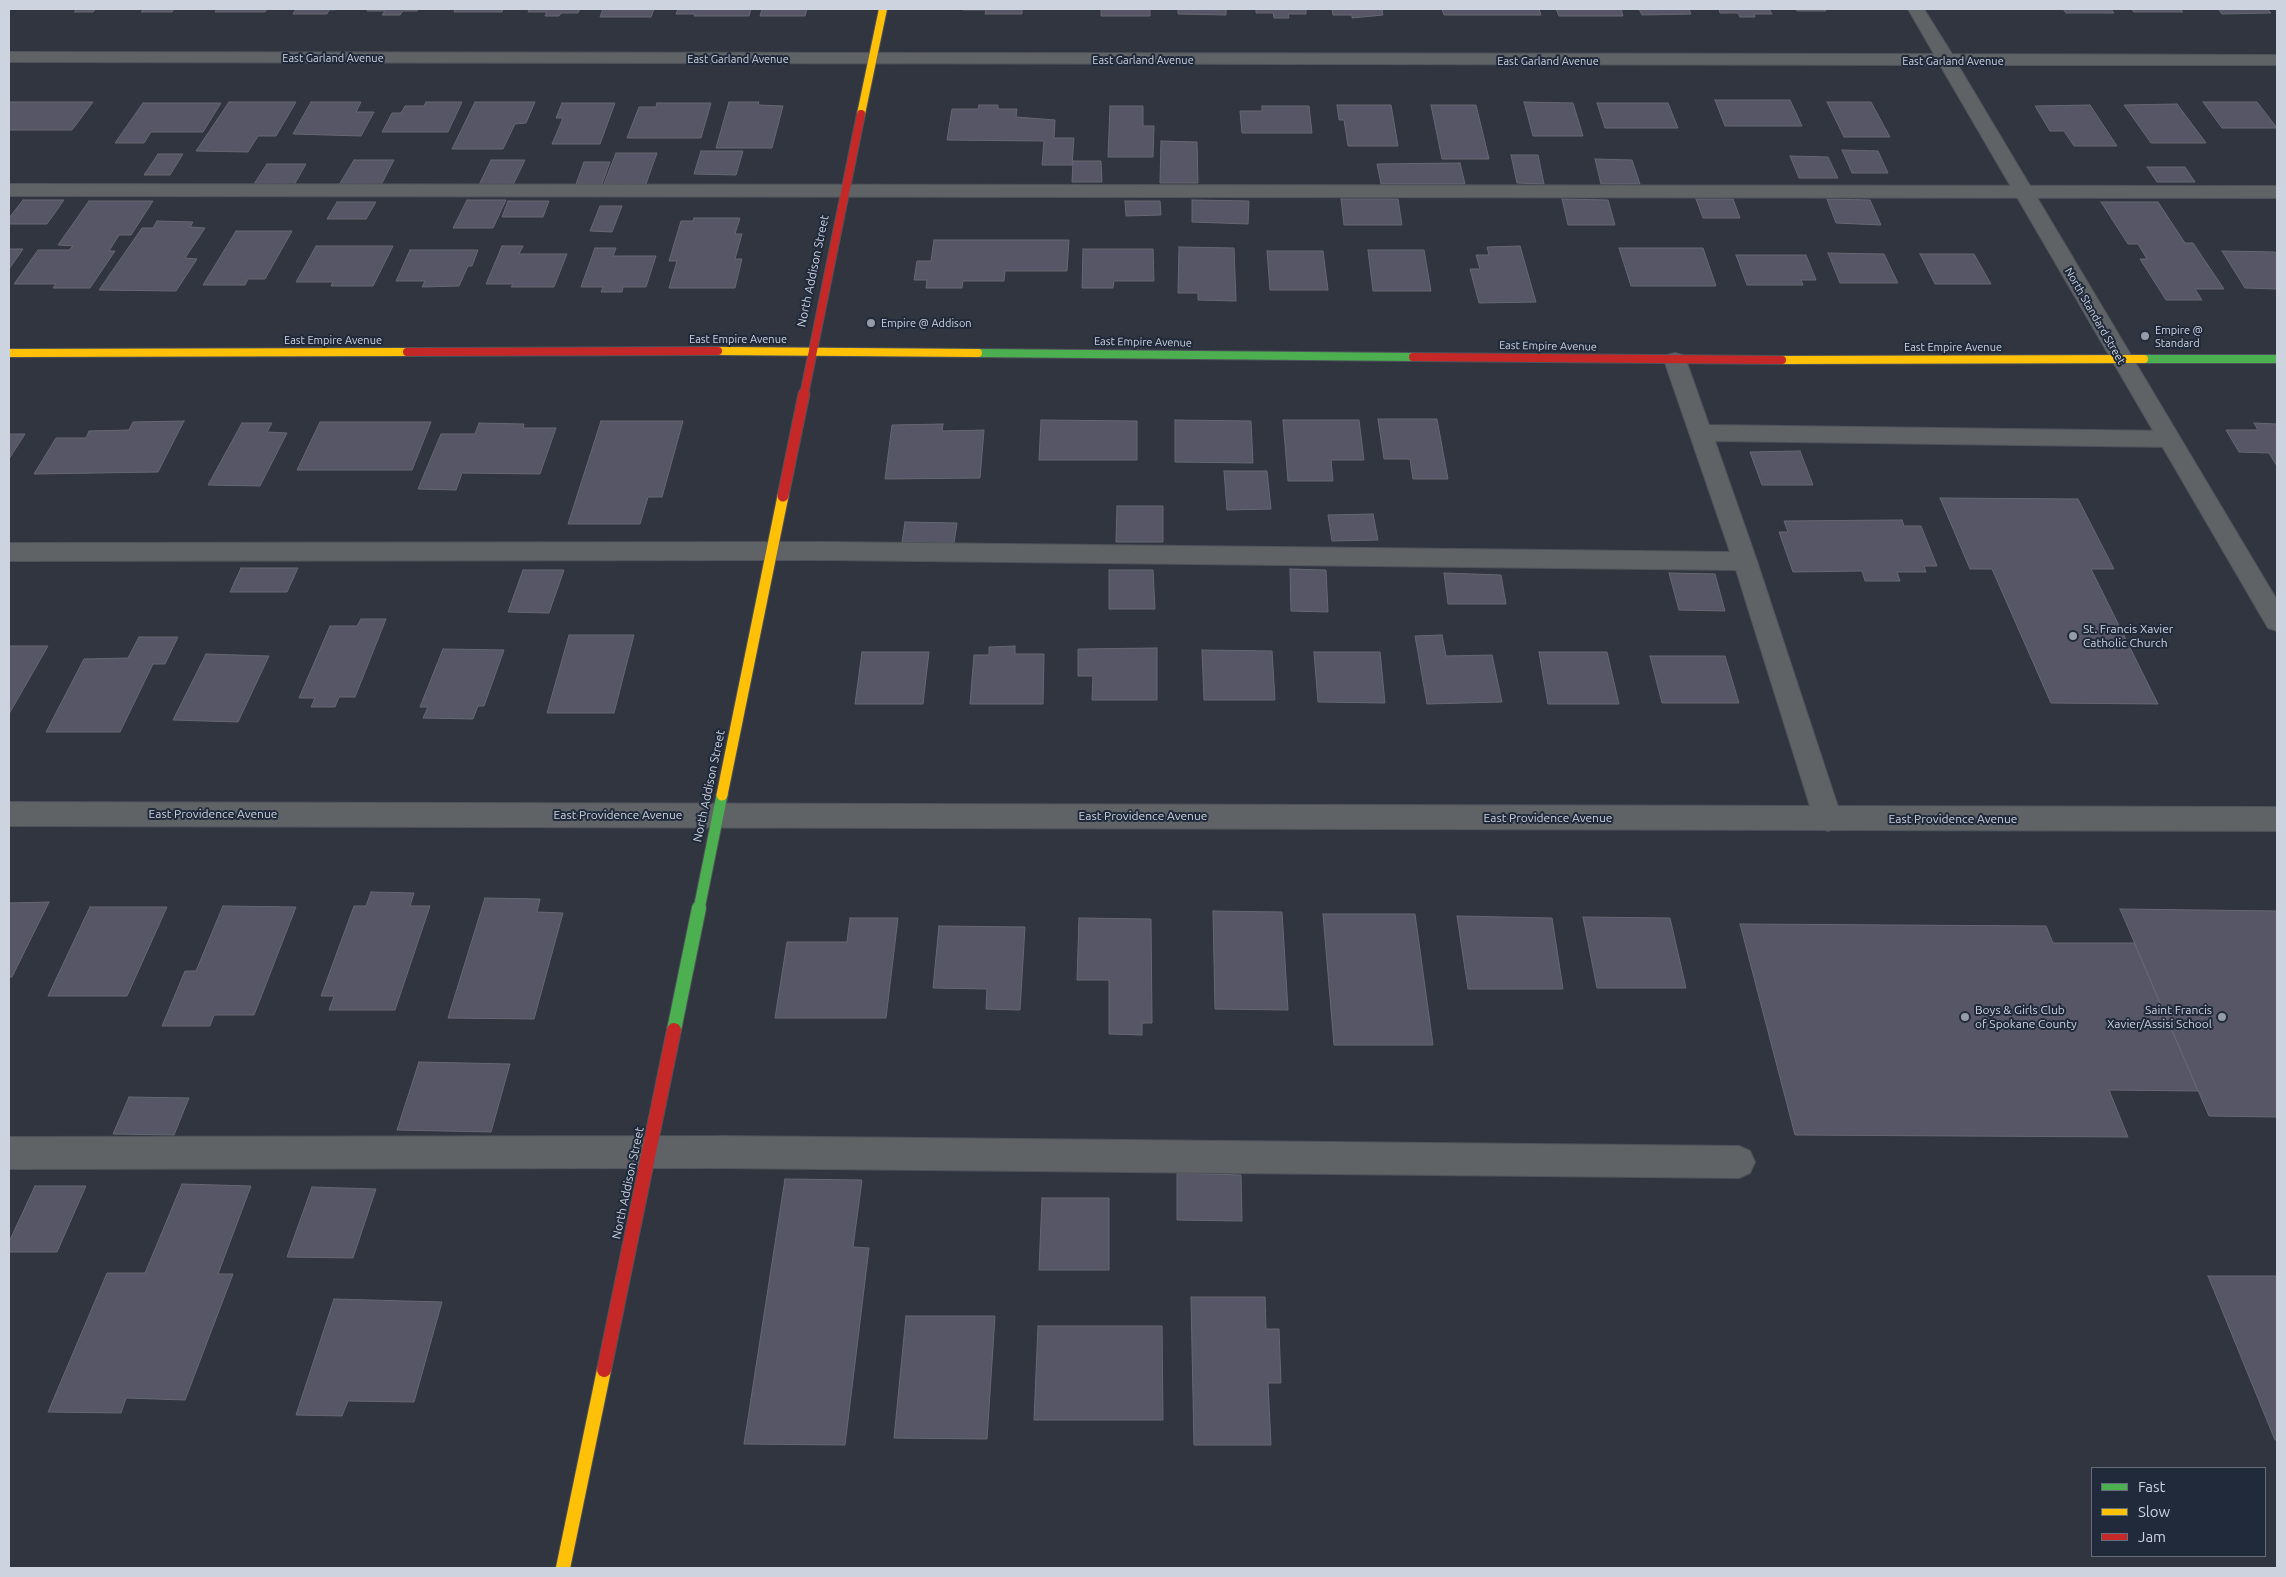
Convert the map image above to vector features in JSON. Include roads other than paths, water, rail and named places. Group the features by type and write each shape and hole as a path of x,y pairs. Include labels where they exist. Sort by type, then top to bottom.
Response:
{"street":[{"name":"North Addison Street","path":"562,1568 772,551 810,352 883,9"},
{"name":"North Standard Street","path":"1916,9 2121,360 2277,621"},
{"name":"East Garland Avenue","path":"9,57 2277,60"},
{"path":"9,190 2277,192"},
{"name":"East Empire Avenue","path":"9,353 810,352 1675,360 2277,359"},
{"path":"1675,360 1745,561 1828,819"},
{"path":"1700,433 2169,439"},
{"path":"9,552 772,551 1745,561"},
{"name":"East Providence Avenue","path":"9,814 2277,819"},
{"path":"9,1153 649,1152 1739,1162"}],"place":[{"name":"Empire @ Addison","path":"871,323"},
{"name":"Empire @ Standard","path":"2145,336"},
{"name":"St. Francis Xavier Catholic Church","path":"2073,636"},
{"name":"Boys & Girls Club of Spokane County","path":"1965,1017"},
{"name":"Saint Francis Xavier/Assisi School","path":"2222,1017"}]}
